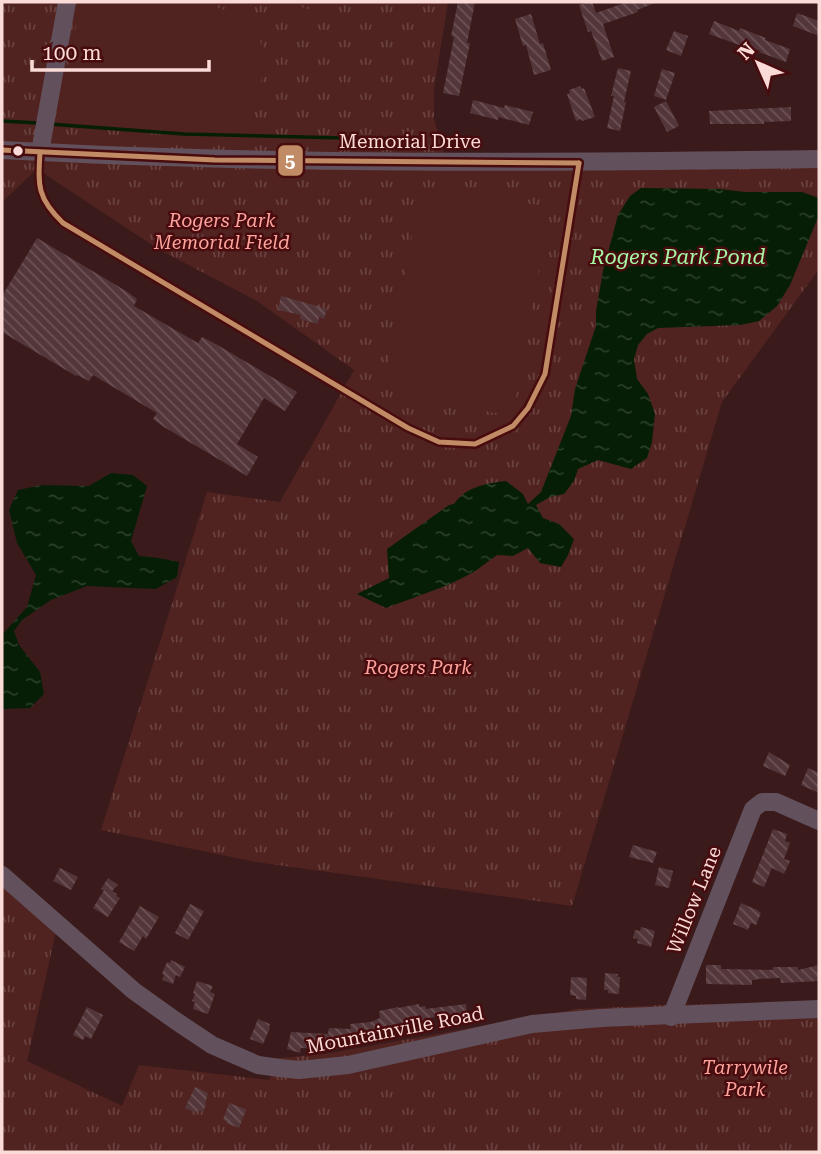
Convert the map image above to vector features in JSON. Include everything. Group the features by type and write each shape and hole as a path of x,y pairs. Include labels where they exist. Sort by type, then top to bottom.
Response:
{"street":[{"path":"40,152 67,2"},
{"name":"Memorial Drive","path":"2,150 215,160 372,162 579,163 819,159"},
{"name":"Willow Lane","path":"671,1017 753,809 761,802 776,802 819,821"},
{"name":"Mountainville Road","path":"2,875 134,991 212,1045 258,1065 299,1070 348,1065 532,1024 601,1018 819,1009"}],"green space":[{"name":"Rogers Park","path":"2,2 448,2 434,88 434,119 448,167 819,166 819,269 722,402 572,906 256,862 101,830 207,492 280,502 354,370 257,301 160,250 37,169 2,202"},
{"path":"81,2 200,2 251,18 266,56 250,136 56,124"},
{"path":"296,5 313,11 305,41 288,36"},
{"path":"437,187 536,205 549,214 514,409 495,413 401,395 385,385 420,192"},
{"path":"357,499 382,513 374,528 362,522 358,528 344,521"},
{"name":"Tarrywile Park","path":"2,878 57,927 27,1061 122,1106 139,1065 269,1080 279,1058 325,1054 578,1009 819,1002 819,1152 2,1152"}],"water":[{"name":"Rogers Park Pond","path":"641,188 802,192 819,198 819,215 790,285 777,306 759,321 740,325 658,328 647,334 638,345 634,359 637,379 648,394 655,414 647,458 631,469 598,460 578,469 574,481 564,494 550,497 536,505 543,518 559,524 574,539 561,567 540,563 528,548 513,556 497,555 474,572 448,585 386,608 357,594 389,578 387,549 454,504 470,490 506,481 523,494 528,504 541,492 571,416 575,389 596,326 603,271 618,215 630,196"},
{"path":"111,473 133,475 147,486 131,541 139,556 179,562 177,577 156,589 87,586 51,600 22,620 14,631 19,645 40,672 44,694 30,708 3,709 2,635 27,607 36,575 17,543 9,510 18,490 42,485 89,486"}],"building":[{"path":"458,2 475,2 459,96 443,93"},
{"path":"592,2 596,13 627,2 655,3 603,24 614,57 602,61 579,5"},
{"path":"797,13 819,21 819,36 793,26"},
{"path":"531,14 551,70 534,75 515,19"},
{"path":"714,21 739,31 740,28 790,49 786,62 709,34"},
{"path":"674,31 688,36 681,56 666,50"},
{"path":"618,68 631,71 620,131 607,128"},
{"path":"662,69 675,73 666,100 654,96"},
{"path":"580,86 581,89 584,88 595,117 576,121 567,94 570,93 569,90"},
{"path":"473,100 533,112 529,125 470,113"},
{"path":"666,101 679,126 667,132 654,107"},
{"path":"791,107 791,121 710,124 709,111"},
{"path":"37,238 126,291 137,299 134,306 198,343 202,337 214,343 297,392 285,411 264,398 237,444 258,457 247,476 164,427 153,419 157,413 93,375 89,381 76,376 2,332 2,296"},
{"path":"281,296 327,309 324,319 319,317 318,324 300,319 301,315 278,310"},
{"path":"769,752 790,765 785,776 763,766"},
{"path":"808,768 819,773 819,793 801,785"},
{"path":"773,829 787,834 785,841 790,843 784,859 790,861 784,874 772,868 764,887 752,882"},
{"path":"633,845 657,852 653,863 629,857"},
{"path":"659,867 673,871 669,888 655,885"},
{"path":"60,868 78,877 71,890 53,881"},
{"path":"108,878 118,885 112,891 120,898 108,917 93,908"},
{"path":"741,903 761,913 756,925 751,923 748,930 733,924"},
{"path":"190,904 204,911 188,940 175,933"},
{"path":"140,906 159,917 146,939 143,936 134,951 119,942"},
{"path":"641,927 655,931 651,947 637,943 638,939 633,938 635,930 640,931"},
{"path":"171,960 185,967 180,977 176,975 173,984 162,980 167,962 170,963"},
{"path":"706,965 721,965 721,969 773,970 773,967 798,967 798,970 819,965 819,981 781,983 780,978 752,980 752,985 706,984"},
{"path":"605,973 618,974 617,977 620,977 619,994 604,990"},
{"path":"571,977 587,978 586,1000 570,995"},
{"path":"197,981 213,986 210,992 215,994 208,1014 193,1009 193,993"},
{"path":"419,1004 419,1007 425,1006 426,1009 466,1004 467,1013 463,1014 464,1022 453,1024 451,1015 428,1018 429,1021 424,1022 424,1025 337,1040 337,1049 301,1048 300,1053 287,1049 291,1032 328,1034 329,1028 351,1029 350,1024 371,1022 380,1018 379,1011"},
{"path":"87,1007 103,1015 91,1039 85,1036 83,1040 73,1035"},
{"path":"258,1019 270,1024 263,1044 250,1039"},
{"path":"195,1087 208,1093 203,1112 198,1110 196,1113 185,1108"},
{"path":"229,1103 246,1109 239,1128 223,1120"}],"waterway":[{"path":"2,121 38,123"},
{"path":"49,124 184,134 422,140"}],"transit line":[{"name":"5","path":"2,150 215,160 579,163"},
{"name":"5","path":"40,152 41,191 48,206 63,223 408,428 439,442 475,444 513,426 528,408 545,374 579,163"}],"park label":[{"name":"Rogers Park Memorial Field","path":"222,231"}]}
